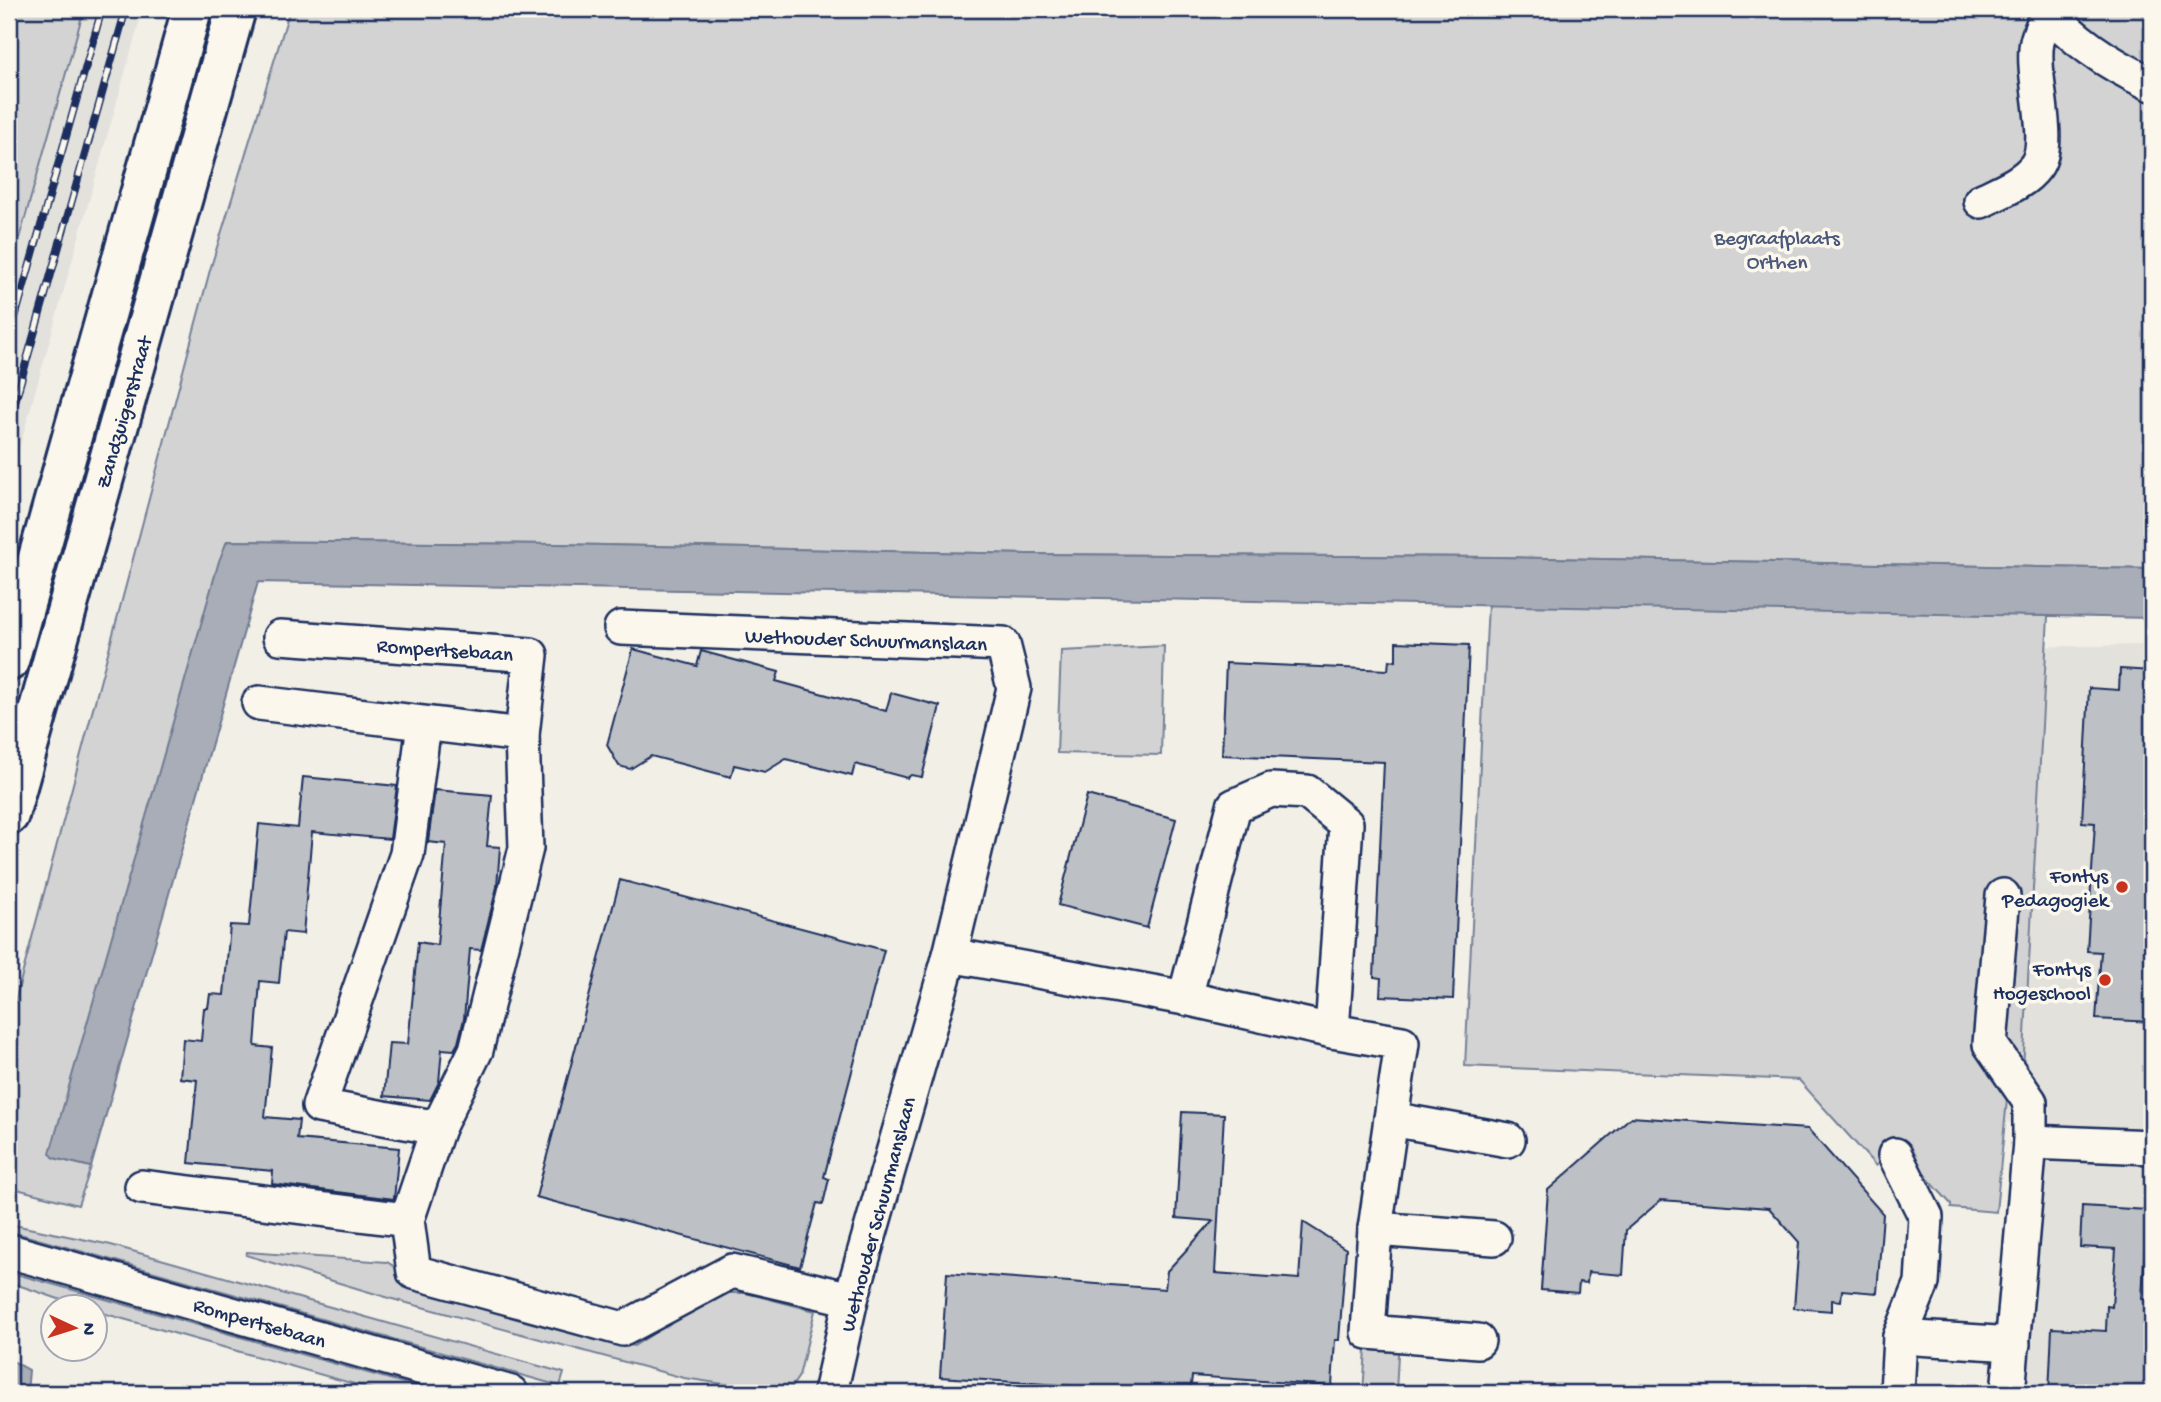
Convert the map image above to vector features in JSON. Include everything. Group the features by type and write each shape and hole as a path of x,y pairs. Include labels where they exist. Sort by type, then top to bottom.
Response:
{"main road":[{"name":"Zandzuigerstraat","path":"9,661 192,9"},
{"name":"Zandzuigerstraat","path":"9,814 236,9"}],"street":[{"path":"1981,201 2014,184 2037,166 2043,146 2035,76 2037,42 2048,10 2088,48 2106,61 2152,83"},
{"name":"Wethouder Schuurmanslaan","path":"621,628 1003,644 1014,688 950,954 851,1298 830,1393"},
{"name":"Rompertsebaan","path":"279,637 531,655 522,735 526,848 476,1050 438,1128 407,1220 414,1272 623,1329 732,1271 851,1298"},
{"path":"259,703 522,735"},
{"path":"424,724 407,854 319,1106 438,1128"},
{"path":"1185,998 1234,806 1271,790 1307,792 1346,824 1332,1031"},
{"path":"2003,896 1990,1044 2031,1102 2030,1142 2008,1393"},
{"path":"950,954 1185,998 1332,1031 1402,1043 1375,1229 1368,1332 1478,1341"},
{"path":"1391,1119 1508,1140"},
{"path":"2030,1142 2152,1147"},
{"path":"1895,1155 1926,1217 1922,1283 1900,1337 1897,1393"},
{"path":"142,1187 407,1220"},
{"path":"1375,1229 1494,1238"},
{"name":"Rompertsebaan","path":"9,1251 512,1393"},
{"path":"1900,1337 2013,1343"}],"shaded area":[{"path":"84,9 143,9 9,485 9,275"},
{"path":"227,541 555,544 1026,554 1494,557 2152,569 2152,618 258,582 91,1167 54,1158 50,1153 219,561"},
{"path":"2152,645 2152,1393 2009,1393 2037,1134 1968,1105 2008,647"},
{"path":"9,1359 29,1370 27,1393 9,1393"}],"green space":[{"path":"9,9 84,9 9,275"},
{"name":"Begraafplaats Orthen","path":"290,9 2032,9 2152,98 2152,569 1494,557 1026,554 555,544 227,541 54,1158 91,1167 78,1205 9,1187 9,1024 210,270"},
{"path":"2071,9 2129,9 2152,19 2152,69 2098,39"},
{"path":"1488,604 2048,616 2022,1089 2008,1089 1996,1212 1951,1208 1951,1204 1898,1146 1876,1166 1799,1080 1465,1066"},
{"path":"1164,646 1161,755 1057,753 1061,651"},
{"path":"9,1224 111,1245 564,1373 560,1386 9,1231"},
{"path":"247,1252 387,1262 395,1267 403,1280 417,1290 634,1346 717,1293 746,1293 815,1311 799,1376 791,1388 730,1385 684,1378 396,1300 246,1255"},
{"path":"9,1272 87,1294 44,1294 9,1282"},
{"path":"108,1300 439,1393 386,1393 108,1315"},
{"path":"1367,1334 1399,1335 1396,1393 1363,1393"}],"building":[{"path":"1396,642 1469,645 1453,999 1380,996 1381,978 1374,977 1384,762 1222,755 1226,663 1388,670 1389,660 1396,661"},
{"path":"633,649 697,666 701,651 779,672 776,681 886,711 891,693 940,706 922,777 911,775 907,778 855,764 852,776 786,759 765,772 734,765 731,777 651,756 630,769 619,766 607,745"},
{"name":"Fontys Pedagogiek","path":"2120,669 2152,671 2152,1022 2096,1019 2101,952 2087,951 2095,823 2082,822 2089,688 2119,690"},
{"path":"303,777 397,786 390,839 312,832 303,934 284,932 279,983 260,981 255,1046 272,1048 265,1117 299,1120 297,1139 399,1148 394,1199 272,1184 273,1171 189,1163 197,1080 180,1078 183,1039 201,1041 204,1008 208,1008 210,994 224,995 230,925 249,926 259,824 298,828"},
{"path":"435,790 492,795 487,846 500,847 497,887 481,950 470,949 464,1019 458,1043 454,1050 442,1049 439,1082 430,1100 384,1096 389,1043 408,1044 418,942 437,945 446,844 428,842"},
{"path":"1087,795 1176,819 1147,928 1058,905"},
{"path":"620,880 884,950 824,1177 829,1179 823,1204 817,1203 800,1267 536,1197"},
{"path":"1182,1112 1224,1114 1215,1273 1299,1279 1303,1222 1346,1249 1339,1340 1335,1340 1332,1386 1192,1376 1190,1393 1178,1393 940,1377 947,1273 1165,1289 1167,1271 1213,1221 1176,1218"},
{"path":"1631,1117 1808,1129 1883,1214 1877,1293 1842,1290 1841,1301 1832,1300 1832,1311 1794,1308 1799,1242 1769,1208 1661,1200 1626,1230 1623,1275 1588,1272 1587,1283 1579,1282 1578,1293 1541,1290 1548,1190"},
{"path":"2082,1206 2147,1210 2142,1299 2152,1300 2152,1393 2049,1393 2052,1328 2106,1331 2107,1306 2112,1307 2116,1249 2080,1247"}],"railway":[{"path":"9,339 102,9"},
{"path":"9,423 126,9"}],"place":[{"name":"Fontys Pedagogiek","path":"2122,887"},
{"name":"Fontys Hogeschool","path":"2105,980"}]}
